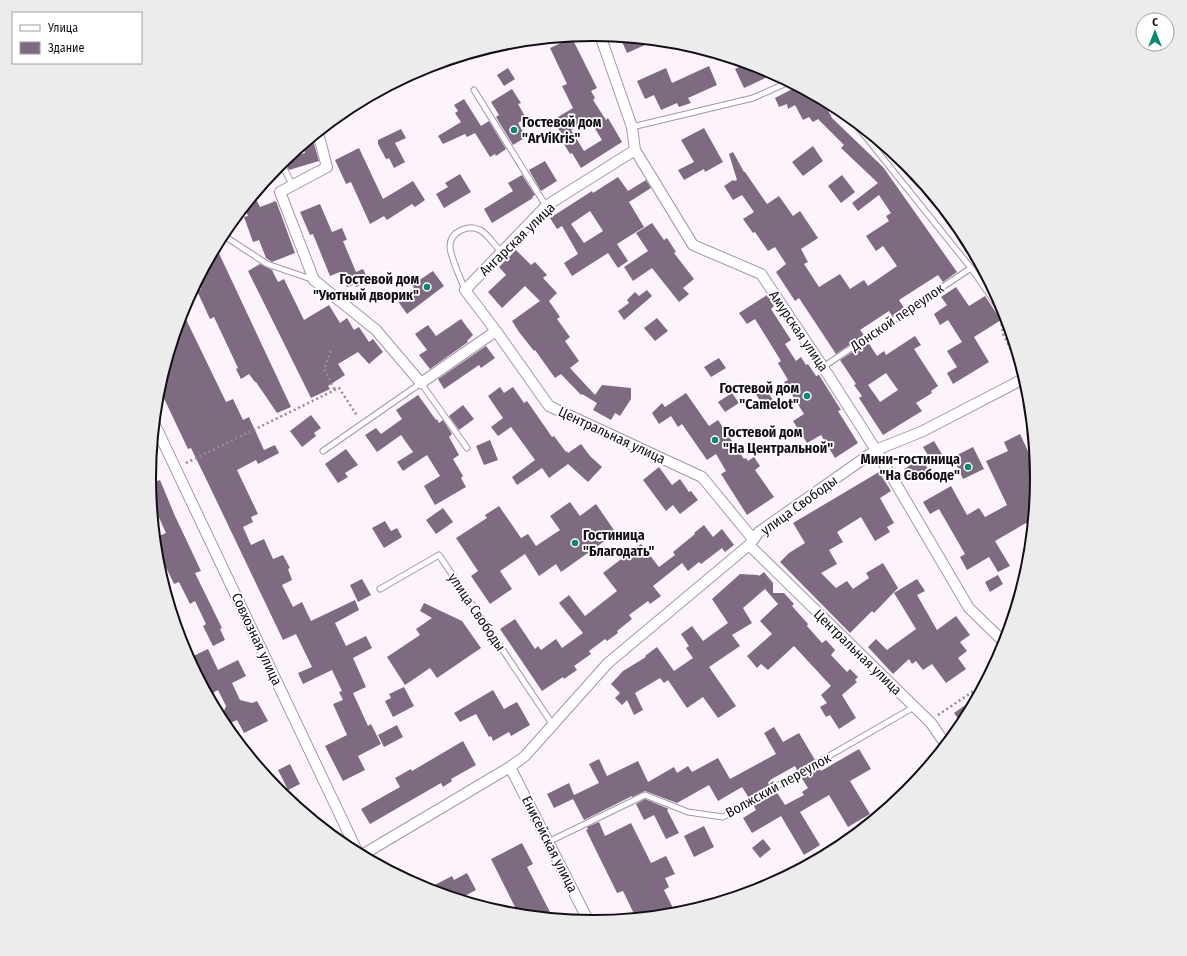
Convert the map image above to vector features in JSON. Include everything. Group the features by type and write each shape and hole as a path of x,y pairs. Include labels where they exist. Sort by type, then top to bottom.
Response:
{"street":[{"name":"Амурская улица","path":"602,41 632,127 635,150 693,245 762,274 876,450 969,608 1000,638"},
{"path":"319,137 327,167 280,192 314,280 376,330 421,383 496,331 466,290"},
{"name":"Ангарская улица","path":"466,290 546,206 635,150"},
{"name":"Центральная улица","path":"496,331 550,406 702,477 751,542 929,721 943,740"},
{"name":"улица Свободы","path":"368,852 510,767 534,747 608,663 751,542 759,532 876,450 923,431 1019,381"},
{"name":"Совхозная улица","path":"159,433 353,842"},
{"name":"Енисейская улица","path":"510,767 585,915"}],"lane":[{"path":"632,127 753,98 784,84"},
{"path":"474,90 546,206"},
{"path":"863,133 971,268 989,294"},
{"path":"284,169 293,186"},
{"path":"466,290 450,250 453,236 463,229 480,230 502,253"},
{"path":"228,239 267,264 314,280"},
{"name":"Донской переулок","path":"823,367 971,268"},
{"path":"323,451 421,383 467,448"},
{"name":"улица Свободы","path":"380,589 439,555 553,725"},
{"name":"Волжский переулок","path":"548,842 645,795 688,812 723,817 914,707"}],"path":[{"path":"1002,325 1003,334 1010,347"},
{"path":"331,351 324,369 335,390"},
{"path":"175,468 339,388 363,424"},
{"path":"929,721 976,690"}],"building":[{"path":"563,42 574,42 597,88 591,91 595,98 593,100 606,120 608,118 622,142 581,168 572,153 570,154 564,144 567,143 553,120 573,108 562,86 567,84 550,48","holes":["589,119 602,140 584,151 571,130"]},
{"path":"622,42 646,44 627,53"},
{"path":"709,66 717,85 688,98 691,103 679,107 677,103 661,110 654,95 645,99 637,81 666,68 672,83"},
{"path":"740,66 768,77 744,88 735,69"},
{"path":"508,68 515,79 504,86 497,75"},
{"path":"512,89 521,103 518,104 526,118 518,123 526,137 513,145 496,117 499,115 491,102"},
{"path":"792,89 828,110 832,118 883,167 957,272 943,282 938,275 899,300 904,308 892,316 889,311 860,330 864,335 836,354 799,298 795,301 776,272 786,264 775,247 768,251 755,232 753,233 743,219 754,212 742,195 733,200 724,186 733,180 737,180 729,154 733,152 744,172 767,204 779,196 793,216 800,211 818,238 801,249 808,262 804,264 819,287 840,274 850,289 864,280 868,286 897,266 883,246 876,251 866,236 889,221 886,216 891,213 879,195 858,211 852,203 878,183 841,148 844,145 818,119 813,122 809,117 803,120 795,105 788,109 787,104 779,107 775,98"},
{"path":"464,99 481,126 489,121 506,149 496,156 495,154 490,157 475,133 467,137 465,134 443,144 438,136 461,122 455,113 458,111 454,105"},
{"path":"704,128 723,162 705,172 704,169 684,180 678,170 694,162 681,140"},
{"path":"401,129 406,138 395,143 405,162 394,168 389,158 386,159 378,144 378,140"},
{"path":"313,142 319,161 289,170 287,166 299,155 305,153 304,150"},
{"path":"813,146 823,161 803,176 792,162"},
{"path":"359,148 383,199 413,181 425,200 415,207 412,204 387,220 384,216 370,224 351,182 346,184 335,160"},
{"path":"545,161 557,181 541,191 529,170"},
{"path":"460,174 471,192 444,208 436,194 448,187 445,183"},
{"path":"522,175 535,195 532,197 533,198 492,223 484,209 513,191 508,183"},
{"path":"842,175 855,192 841,203 828,186"},
{"path":"618,177 628,191 646,180 651,188 629,202 644,227 617,244 628,261 618,268 608,253 572,276 564,263 578,254 562,226 557,229 550,218 592,191 593,193","holes":["590,211 603,231 584,243 571,224"]},
{"path":"257,200 260,207 276,201 295,253 272,262 266,258 259,240 253,242 244,217 248,216 247,213"},
{"path":"320,204 332,232 342,228 347,240 343,241 356,272 363,269 369,281 356,287 355,284 347,287 340,272 330,276 313,234 310,235 300,212"},
{"path":"652,223 664,240 667,238 676,252 674,253 694,279 683,288 689,294 679,302 652,268 633,281 624,267 648,251 636,233"},
{"path":"516,250 531,265 535,262 547,275 543,278 557,293 549,301 560,317 557,319 570,337 565,341 579,361 570,368 595,395 602,385 631,388 631,399 620,416 615,413 611,420 593,410 597,403 582,394 581,395 561,374 555,378 535,350 534,351 519,332 512,321 540,301 525,286 502,308 488,292 506,275 499,267"},
{"path":"219,253 291,407 277,413 249,374 241,379 236,369 238,368 214,317 210,319 198,293"},
{"path":"260,264 272,270 278,282 284,279 304,320 329,305 340,323 347,318 354,330 359,327 369,342 373,339 383,352 369,364 358,352 338,364 345,375 328,386 330,389 311,398 248,271"},
{"path":"433,271 444,286 407,314 397,300 414,288 412,285"},
{"path":"956,287 969,306 985,296 1000,320 974,337 989,362 953,384 947,373 957,367 947,351 962,342 948,320 940,325 934,314 947,305 941,297"},
{"path":"647,290 652,296 624,320 618,311 629,303 627,300 635,292 639,296"},
{"path":"767,295 774,306 771,309 791,340 785,344 796,361 801,357 816,376 819,375 841,410 838,411 858,443 835,458 821,435 807,443 793,421 804,414 784,382 788,380 778,363 781,361 755,319 747,324 739,313"},
{"path":"657,318 668,331 655,341 644,328"},
{"path":"461,319 473,335 467,341 468,342 430,369 419,355 427,350 415,334 428,325 436,336"},
{"path":"187,320 226,402 233,399 243,420 249,417 264,450 275,445 279,453 258,464 256,460 237,470 258,514 251,517 253,522 243,527 251,545 264,539 273,559 283,555 290,568 288,569 292,580 282,585 293,607 302,602 311,621 355,600 359,610 335,623 346,646 366,636 372,648 353,658 366,687 353,693 368,726 371,724 381,744 358,756 365,770 343,781 325,746 347,735 333,704 343,700 339,692 342,691 332,670 303,684 298,673 312,667 296,634 283,640 191,448 188,449 164,399 171,365"},
{"path":"915,336 921,345 914,349 938,386 931,391 932,393 916,403 922,411 883,435 859,398 862,396 854,385 856,384 840,360 868,342 877,356 884,351 886,355","holes":["886,373 898,390 880,402 868,385"]},
{"path":"486,346 495,358 481,368 479,365 444,389 438,379"},
{"path":"719,358 726,368 711,377 704,367"},
{"path":"500,387 504,393 513,387 524,403 527,401 552,437 554,436 566,452 567,451 568,453 581,444 590,456 602,467 588,482 568,464 549,478 542,468 517,485 512,477 535,460 511,427 498,436 491,427 503,418 488,396"},
{"path":"765,388 773,400 763,406 756,394"},
{"path":"686,393 709,426 718,420 744,459 746,458 748,461 754,457 760,466 755,470 774,497 747,515 721,474 726,471 716,454 707,460 682,424 678,427 671,416 659,424 652,413 662,403 665,407"},
{"path":"732,393 739,403 725,412 718,402"},
{"path":"418,395 436,420 437,419 439,423 443,420 452,434 449,437 459,455 453,459 463,476 461,478 466,487 435,505 424,486 440,476 427,455 403,471 397,462 413,452 401,435 377,452 365,435 376,428 381,434 402,419 396,410"},
{"path":"463,405 474,419 459,430 449,416"},
{"path":"311,415 321,428 314,433 316,436 302,447 290,431"},
{"path":"1020,434 1030,455 1030,507 1028,526 1026,523 995,541 1010,566 998,572 989,557 967,570 960,557 965,554 939,509 930,514 923,502 951,486 967,515 979,508 985,517 1007,505 986,461 1008,451 1004,442"},
{"path":"490,440 498,460 484,465 476,446"},
{"path":"934,441 943,456 932,462 923,447"},
{"path":"973,447 984,469 963,479 953,457"},
{"path":"346,449 358,465 345,473 348,477 338,483 325,464"},
{"path":"922,458 929,471 911,481 904,469"},
{"path":"659,467 672,485 680,479 689,492 691,491 698,500 680,514 673,505 666,511 643,480"},
{"path":"879,472 891,491 880,498 894,523 887,527 890,532 875,541 861,517 837,532 843,542 829,550 837,564 821,573 836,588 847,581 853,589 869,578 866,573 883,563 898,588 874,613 872,611 850,633 780,562 789,553 805,543 793,523"},
{"path":"160,480 201,571 195,573 222,628 220,629 225,640 213,646 203,626 206,624 195,601 190,604 179,582 174,584 166,567 160,536 166,533 158,515 156,482"},
{"path":"570,502 580,516 596,504 616,533 561,572 556,564 539,576 525,554 500,571 512,589 490,604 471,576 478,571 456,538 487,518 485,515 499,506 521,538 528,534 536,546 560,530 550,516"},
{"path":"443,508 453,522 436,534 426,520"},
{"path":"385,521 391,531 397,528 402,537 384,548 372,528"},
{"path":"704,525 713,537 722,529 734,545 725,552 722,548 701,564 699,562 688,571 682,563 653,586 661,596 650,604 648,601 629,615 632,619 617,631 618,633 607,641 605,639 589,651 591,654 574,666 577,670 564,679 563,677 542,691 500,629 515,619 535,649 538,646 541,650 556,639 562,648 583,633 559,603 569,595 585,616 617,591 603,573 641,544 659,567 675,555 673,552"},
{"path":"764,572 773,583 773,593 784,593 794,604 792,606 808,624 807,626 822,643 826,640 835,650 831,655 847,672 850,669 858,677 855,680 857,682 842,695 856,718 839,729 830,715 826,717 820,707 827,703 821,695 831,686 794,646 768,670 761,664 757,668 747,656 772,634 760,621 778,604 765,589 743,608 752,623 732,635 740,646 709,667 736,706 718,718 703,697 687,708 668,680 664,683 660,678 635,693 643,710 634,715 627,700 622,705 615,698 620,693 611,684 623,671 646,657 645,656 657,647 674,671 693,658 686,648 689,646 681,634 692,626 703,641 728,623 712,599 740,574 759,576"},
{"path":"998,575 1003,584 990,592 985,582"},
{"path":"362,579 371,595 358,602 350,585"},
{"path":"917,579 925,591 917,595 937,630 956,616 970,635 960,642 967,651 958,658 966,669 946,683 932,664 923,670 916,661 912,664 909,659 893,674 868,647 876,639 887,650 916,629 894,593"},
{"path":"424,603 462,621 481,648 437,678 430,668 405,685 387,657 420,635 416,629 432,618 420,611"},
{"path":"208,649 218,670 238,660 246,676 232,683 240,700 252,703 257,701 268,721 244,733 237,720 231,723 224,711 226,706 218,690 213,693 195,655"},
{"path":"404,687 414,706 393,717 385,701 391,698 389,694"},
{"path":"493,690 504,709 517,702 530,725 511,736 509,732 493,741 491,736 489,737 476,714 460,722 454,713"},
{"path":"968,703 958,719 954,713"},
{"path":"397,725 403,737 384,747 378,735"},
{"path":"774,727 783,742 799,733 815,760 797,770 795,766 770,780 772,784 749,798 742,787 718,801 709,785 677,803 645,791 584,820 573,799 554,808 547,794 569,783 574,795 599,783 589,764 599,759 607,776 638,761 648,782 674,767 677,773 688,766 692,772 718,758 730,779 776,754 764,733"},
{"path":"463,741 476,765 451,779 452,781 443,787 441,783 370,824 361,809 400,787 395,778 411,769 412,771"},
{"path":"859,749 871,769 850,781 870,814 848,827 829,795 800,812 820,845 804,855 781,816 752,833 743,818 756,810 753,804 776,791 785,805 804,795 802,792 808,788 801,777 819,767 821,771"},
{"path":"290,764 300,784 288,790 278,770"},
{"path":"645,799 669,809 667,810 679,833 666,839 654,815 644,820 636,804"},
{"path":"599,822 605,836 631,823 651,863 666,856 675,874 665,878 669,887 664,890 673,908 634,913 623,891 617,893 586,830 588,829 587,827"},
{"path":"704,826 714,847 694,857 684,836"},
{"path":"763,839 771,849 760,858 752,848"},
{"path":"522,843 533,864 527,867 550,912 516,908 491,859"},
{"path":"467,873 476,890 465,896 434,885 452,876 454,880"}],"place":[{"name":"Гостевой дом \"ArViKris\"","path":"514,130"},
{"name":"Гостевой дом \"Уютный дворик\"","path":"427,287"},
{"name":"Гостевой дом \"Camelot\"","path":"807,396"},
{"name":"Гостевой дом \"На Центральной\"","path":"715,440"},
{"name":"Мини-гостиница \"На Свободе\"","path":"968,467"},
{"name":"Гостиница \"Благодать\"","path":"575,543"}]}
